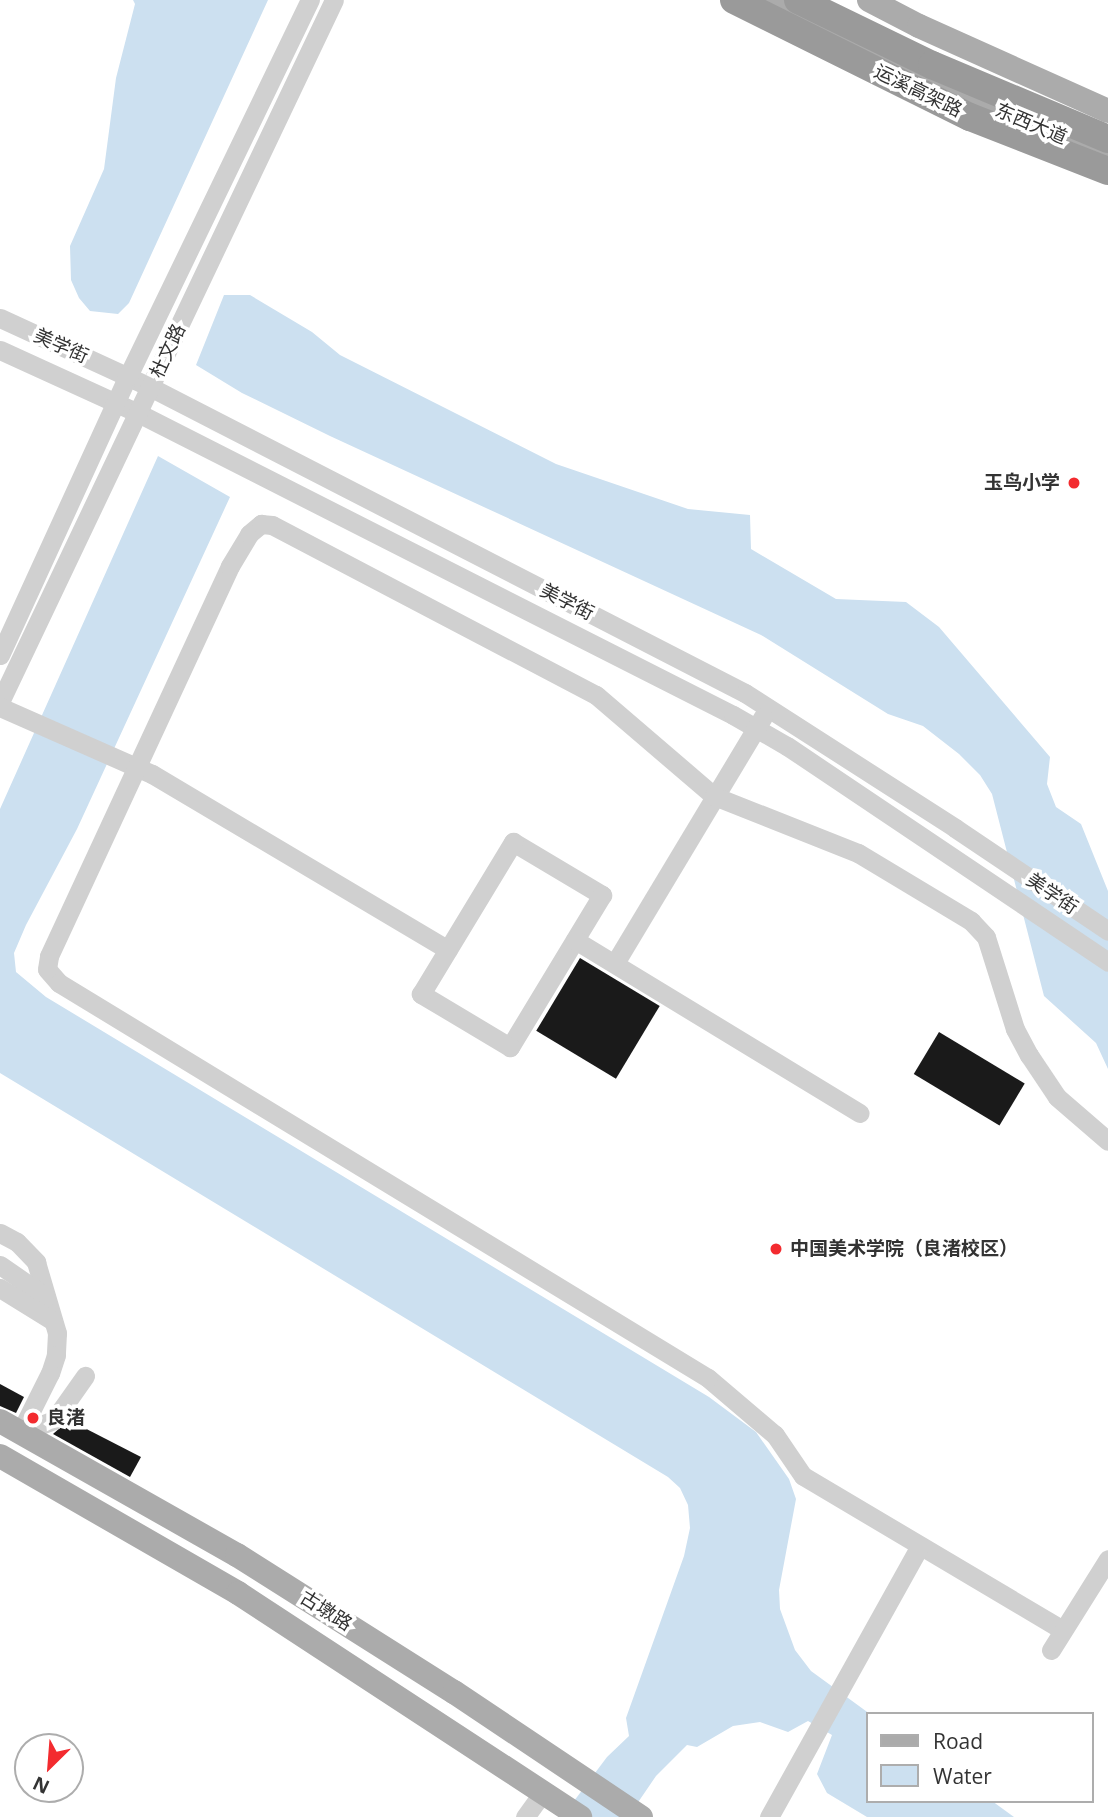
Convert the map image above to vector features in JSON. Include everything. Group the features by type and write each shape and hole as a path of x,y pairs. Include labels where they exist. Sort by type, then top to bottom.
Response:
{"highway":[{"name":"运溪高架路","path":"734,0 970,117 1108,171"},
{"name":"运溪高架路","path":"798,0 932,65 1108,139"}],"main road":[{"name":"东西大道","path":"765,0 937,84 1108,156"},
{"path":"869,0 1108,111"},
{"name":"古墩路","path":"10,1427 237,1555 636,1814"},
{"name":"古墩路","path":"0,1456 237,1593 561,1805"}],"street":[{"name":"杜文路","path":"0,655 128,376 310,0"},
{"name":"杜文路","path":"0,704 334,0"},
{"name":"美学街","path":"0,318 150,387 769,708 1108,931"},
{"name":"美学街","path":"0,350 138,413 756,728 1108,962"},
{"path":"1061,1629 803,1476 775,1435 708,1378 51,977 47,969 49,956 230,566 249,534 261,524 289,533 596,695 714,796 858,853 981,929 1015,1029 1029,1055 1057,1097 1108,1141"},
{"path":"0,704 152,774 448,950"},
{"path":"615,963 769,708"},
{"path":"513,842 602,895 575,940 510,1047 422,993 513,842"},
{"path":"575,940 860,1113"},
{"path":"0,1233 17,1242 36,1262 57,1333 56,1354 10,1427"},
{"path":"0,1265 23,1278 46,1297"},
{"path":"0,1288 53,1321"},
{"path":"10,1427 54,1420 85,1376"},
{"path":"769,1817 920,1546"},
{"path":"1051,1650 1061,1629 1074,1616 1108,1559"},
{"path":"525,1817 561,1805"}],"water":[{"path":"133,0 268,0 129,303 118,314 90,311 79,298 71,280 70,246 104,169 116,78 135,4"},
{"path":"224,295 250,295 312,332 340,355 556,464 688,509 750,515 751,549 836,599 906,602 939,627 1050,757 1047,784 1056,807 1081,824 1108,891 1108,1069 1096,1043 1044,996 992,794 980,775 959,754 923,726 888,714 761,635 330,436 242,393 196,365"},
{"path":"158,456 230,497 77,829 26,925 14,953 16,972 46,997 709,1397 756,1432 789,1479 796,1499 779,1590 780,1609 795,1650 811,1671 867,1712 866,1803 995,1803 1014,1817 867,1817 827,1793 817,1774 832,1735 808,1721 788,1732 760,1722 733,1726 697,1747 687,1745 656,1776 628,1817 562,1817 607,1757 629,1736 626,1718 684,1556 690,1528 688,1505 680,1488 668,1477 0,1073 0,809"}],"building":[{"path":"580,958 660,1006 616,1079 536,1031"},
{"path":"939,1032 1025,1084 999,1126 914,1074"},
{"path":"0,1384 24,1397 16,1413 0,1406"},
{"path":"69,1420 141,1457 130,1477 53,1434"}],"place":[{"name":"玉鸟小学","path":"1074,483"},
{"name":"中国美术学院（良渚校区）","path":"776,1249"},
{"name":"良渚","path":"33,1418"}]}
